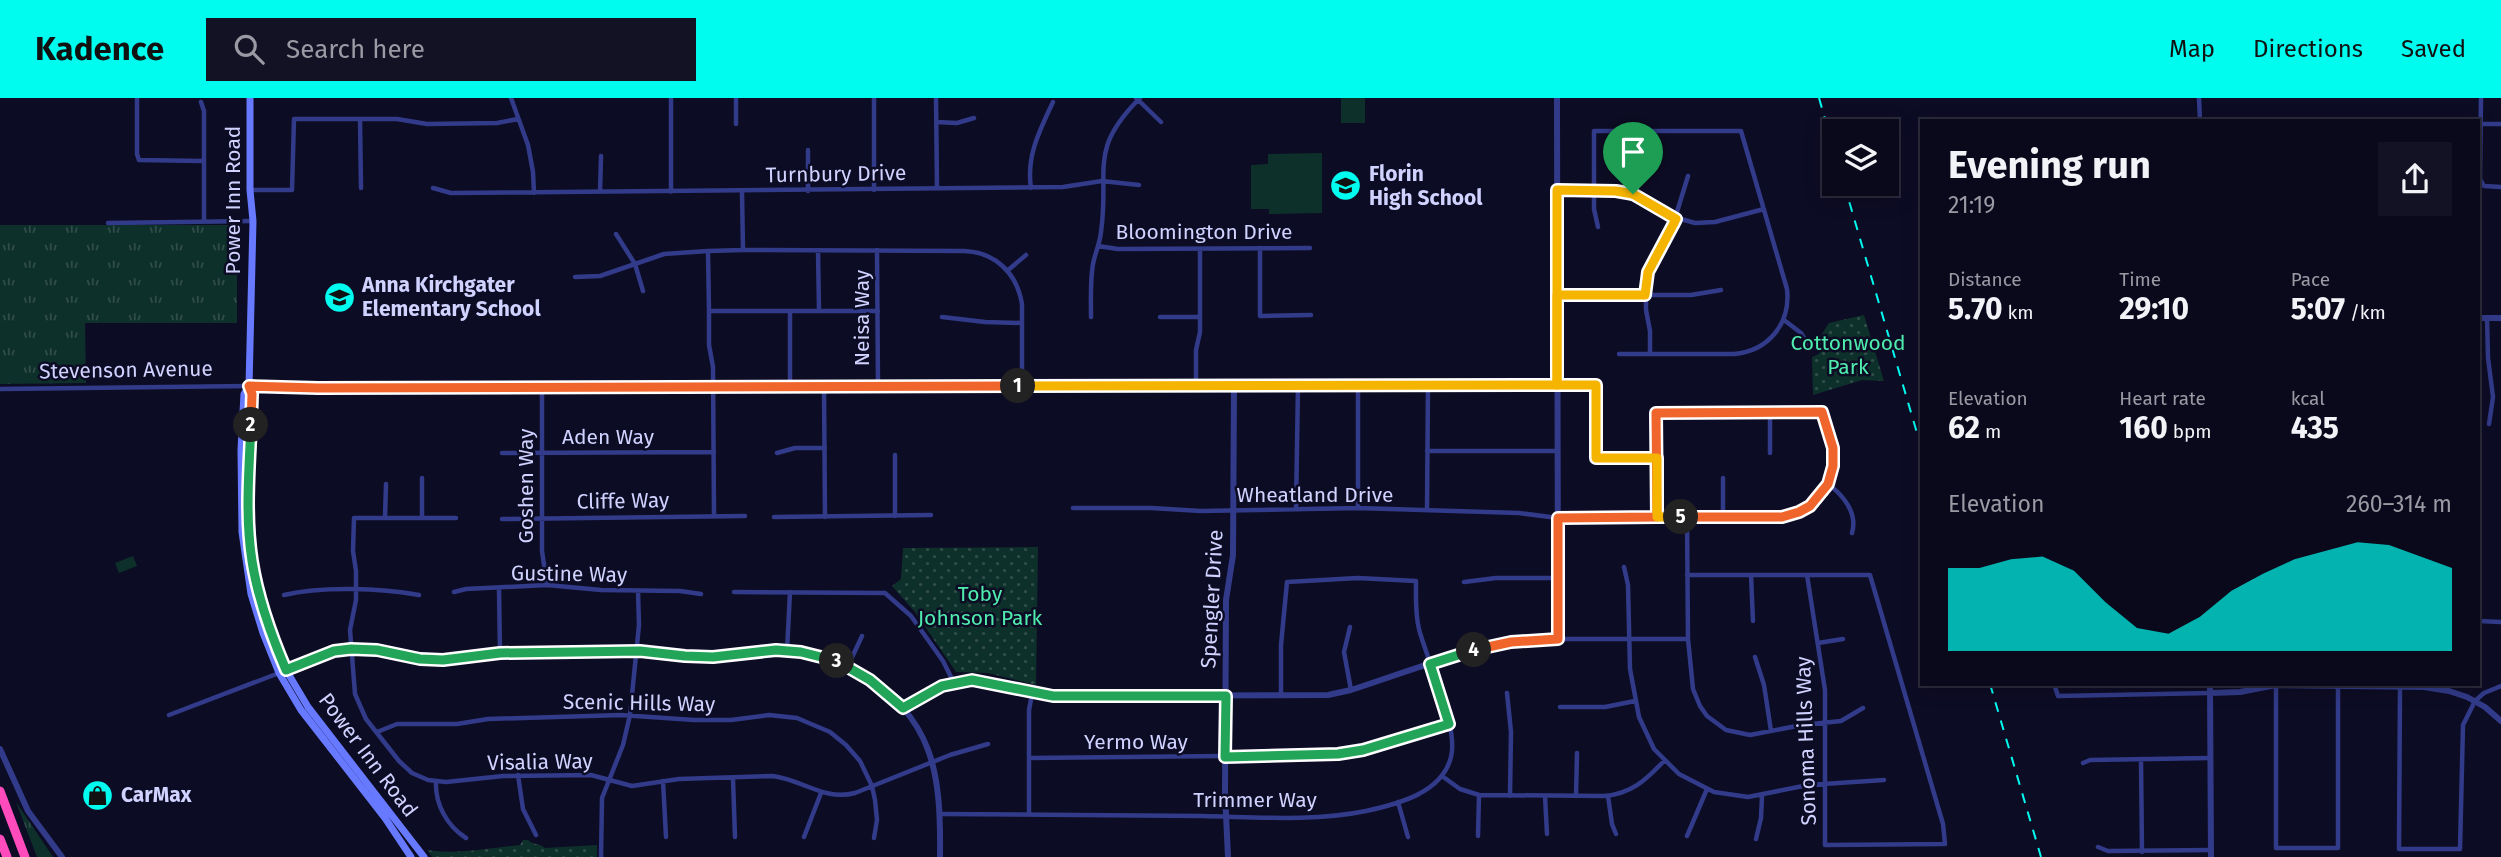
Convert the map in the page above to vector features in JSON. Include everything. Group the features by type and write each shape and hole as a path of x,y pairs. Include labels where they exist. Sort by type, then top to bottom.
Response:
{"highway":[{"path":"0,791 26,857"},
{"path":"0,839 7,857"}],"main road":[{"name":"Power Inn Road","path":"250,98 250,190 253,221 249,386 244,394 241,450 243,553 257,615 283,672 317,734 385,818 411,857"},
{"name":"Power Inn Road","path":"283,672 424,857"}],"street":[{"path":"137,98 139,160 203,161"},
{"path":"511,98 532,158 534,192"},
{"path":"671,98 671,192"},
{"path":"736,98 736,124"},
{"path":"874,98 874,190"},
{"path":"936,98 937,188"},
{"path":"1557,98 1558,639"},
{"path":"2199,98 2200,119"},
{"path":"2481,98 2480,179 2483,186 2501,187"},
{"path":"1091,317 1091,280 1102,229 1103,159 1109,137 1138,99 1161,122"},
{"path":"201,102 204,111 204,222"},
{"path":"1031,188 1032,152 1053,102"},
{"path":"936,122 957,123 974,118"},
{"path":"250,190 292,190 294,119 397,119 428,124 497,123 518,119"},
{"path":"360,120 361,188"},
{"path":"2482,124 2501,124"},
{"path":"1598,227 1594,215 1594,131 1741,131 1787,289 1784,320 1762,346 1745,353 1619,354"},
{"path":"808,150 808,191"},
{"path":"600,192 601,156"},
{"path":"1650,354 1645,295 1648,272 1676,219 1688,176"},
{"name":"Turnbury Drive","path":"433,188 451,193 1031,188 1063,187 1102,181 1139,185"},
{"path":"1557,190 1621,191 1633,194 1676,219 1695,223 1709,223 1764,209"},
{"path":"742,191 743,250"},
{"path":"108,223 253,221"},
{"path":"616,234 635,264 643,291"},
{"name":"Bloomington Drive","path":"1098,246 1118,249 1310,248"},
{"path":"1260,248 1260,316 1311,314"},
{"path":"1196,386 1196,350 1200,332 1200,249"},
{"path":"818,250 819,311"},
{"name":"Neisa Way","path":"877,250 878,386"},
{"path":"708,251 709,345 713,367 714,515"},
{"path":"575,276 600,276 664,254 708,251 975,252 995,260 1007,271 1019,292 1022,386"},
{"path":"1007,271 1026,255"},
{"path":"1557,295 1698,295 1721,290"},
{"path":"709,311 878,311"},
{"path":"790,312 790,387"},
{"path":"942,317 1022,323"},
{"path":"1160,317 1200,317"},
{"path":"2480,318 2501,318"},
{"path":"2487,318 2493,397 2489,424"},
{"path":"1784,320 1801,332 1811,349"},
{"path":"1358,508 1359,385"},
{"path":"1427,510 1428,385"},
{"path":"1596,385 1596,458 1657,458"},
{"name":"Stevenson Avenue","path":"0,388 1596,385"},
{"name":"Spengler Drive","path":"1228,857 1225,757 1226,592 1233,555 1234,386"},
{"path":"1296,509 1297,386"},
{"name":"Goshen Way","path":"542,387 542,551 547,585"},
{"path":"824,387 825,517"},
{"path":"1657,517 1656,413 1822,412 1834,454 1828,484 1842,496 1849,507 1854,521 1852,533"},
{"path":"1770,413 1770,453"},
{"path":"777,453 795,448 825,448"},
{"path":"1427,451 1558,451"},
{"name":"Aden Way","path":"502,453 713,452"},
{"path":"895,454 895,516"},
{"path":"422,478 422,518"},
{"path":"1723,478 1723,517"},
{"path":"385,518 386,484"},
{"name":"Wheatland Drive","path":"1073,508 1233,511 1358,508 1520,513 1558,518 1776,517 1794,514 1815,502 1828,484"},
{"path":"774,517 931,515"},
{"name":"Cliffe Way","path":"502,519 745,516"},
{"path":"1687,517 1688,639 1693,689 1707,716 1721,727 1738,734 1756,734 1844,720 1863,709"},
{"path":"456,518 354,518 356,590 350,630 355,694 363,713 408,769 418,776 436,782 437,797 443,812 466,838"},
{"path":"1624,567 1628,585 1628,639 1635,701 1648,738 1664,761 1688,780 1707,789 1737,796 1762,796 1802,786 1884,780"},
{"path":"1687,575 1807,575"},
{"path":"1751,575 1753,621"},
{"name":"Sonoma Hills Way","path":"1807,575 1870,575 1943,824 1945,844 1825,845 1825,690 1818,643 1807,575"},
{"path":"1281,696 1281,645 1287,582 1358,578 1416,581 1416,618 1453,740 1452,752 1442,776 1460,789 1479,796 1608,796 1637,786 1664,761"},
{"path":"1464,582 1496,578 1558,578"},
{"name":"Gustine Way","path":"454,592 547,585 701,594"},
{"path":"499,589 500,653"},
{"path":"284,595 311,590 390,590 419,594"},
{"path":"601,857 602,797 623,745 630,715 639,625 638,591"},
{"path":"734,592 885,593 911,616 943,661 954,682"},
{"path":"788,650 790,592"},
{"path":"2480,621 2501,622"},
{"path":"1350,626 1344,652 1351,690"},
{"path":"848,666 862,636"},
{"path":"903,708 954,682 984,681 1032,694 1070,697 1328,695 1494,645 1558,639 1688,639"},
{"name":"Sonoma Hills Way","path":"1818,643 1843,639"},
{"path":"169,715 334,651 351,649 377,650 428,660 451,660 500,653 635,651 713,657 788,650 821,656 848,666 881,687 903,708 917,729 933,761 939,788 940,857"},
{"path":"1755,657 1764,685 1771,731"},
{"path":"2055,686 2058,696 2210,694 2271,686"},
{"path":"2098,847 2108,851 2211,854 2210,686"},
{"path":"2276,686 2276,848 2338,848 2338,686"},
{"path":"2501,686 2484,693 2475,701 2467,713 2462,730 2460,849 2399,849 2399,686 2437,688 2475,701 2501,721"},
{"path":"1029,814 1029,710 1032,694"},
{"path":"1507,694 1511,733 1510,796"},
{"path":"1560,707 1605,706 1635,701"},
{"name":"Scenic Hills Way","path":"377,732 397,724 457,724 488,719 630,715 718,720 776,715 804,720 824,728 846,745 860,761 872,786"},
{"name":"Yermo Way","path":"1029,758 1338,754 1363,750 1449,724"},
{"name":"Visalia Way","path":"436,782 518,775 584,775 632,786 679,779 780,777 821,793 844,795 933,761 988,744"},
{"path":"0,749 28,811 62,857"},
{"path":"1576,796 1577,753"},
{"path":"2082,763 2090,760 2211,758"},
{"path":"2141,759 2143,852"},
{"path":"518,775 523,809 536,835"},
{"name":"Trimmer Way","path":"940,814 1227,817 1339,815 1398,802 1427,789 1442,776"},
{"path":"733,779 735,837"},
{"path":"663,781 666,837"},
{"path":"872,786 877,814 874,838"},
{"path":"1687,836 1707,789"},
{"path":"804,837 821,793"},
{"path":"1478,836 1479,796"},
{"path":"1545,796 1546,834"},
{"path":"1608,796 1616,834"},
{"path":"1756,839 1762,796"},
{"path":"1398,802 1408,837"}],"green space":[{"path":"1341,98 1365,98 1365,123 1341,123"},
{"path":"1322,153 1322,213 1269,214 1269,209 1251,209 1251,165 1268,164 1268,154"},
{"path":"0,225 237,225 237,323 85,323 86,383 0,384"},
{"name":"Cottonwood Park","path":"1864,315 1884,381 1862,380 1813,395 1812,357 1819,354 1822,348 1818,340 1829,323"},
{"name":"Toby Johnson Park","path":"1038,547 1036,685 988,673 956,672 915,612 892,586 901,579 903,548"},
{"path":"133,556 137,566 119,573 115,563"},
{"path":"16,802 53,857 37,857"},
{"path":"523,840 545,848 597,845 597,857 432,857 427,850 474,850 520,845"}],"railway":[{"path":"1819,98 1825,119"},
{"path":"1848,196 1920,443"},
{"path":"1991,686 2041,857"}],"place":[{"name":"Florin High School","path":"1346,186"},
{"name":"Anna Kirchgater Elementary School","path":"339,297"},
{"name":"CarMax","path":"98,795"}],"route":[{"path":"1633,194 1616,191 1557,190 1557,385 249,386 252,394 250,541 262,604 286,670 334,651 351,649 443,660 500,653 640,651 713,657 776,650 801,652 840,662 881,687 903,708 942,686 972,680 1032,694 1053,696 1226,696 1225,757 1313,757 1363,750 1449,724 1430,664 1494,645 1558,639 1558,518 1657,517 1657,458 1656,413 1822,412 1834,454 1828,484 1815,502 1788,516 1657,517 1657,458 1596,458 1596,385 1557,385 1557,295 1645,295 1648,272 1676,219 1633,194"}]}
